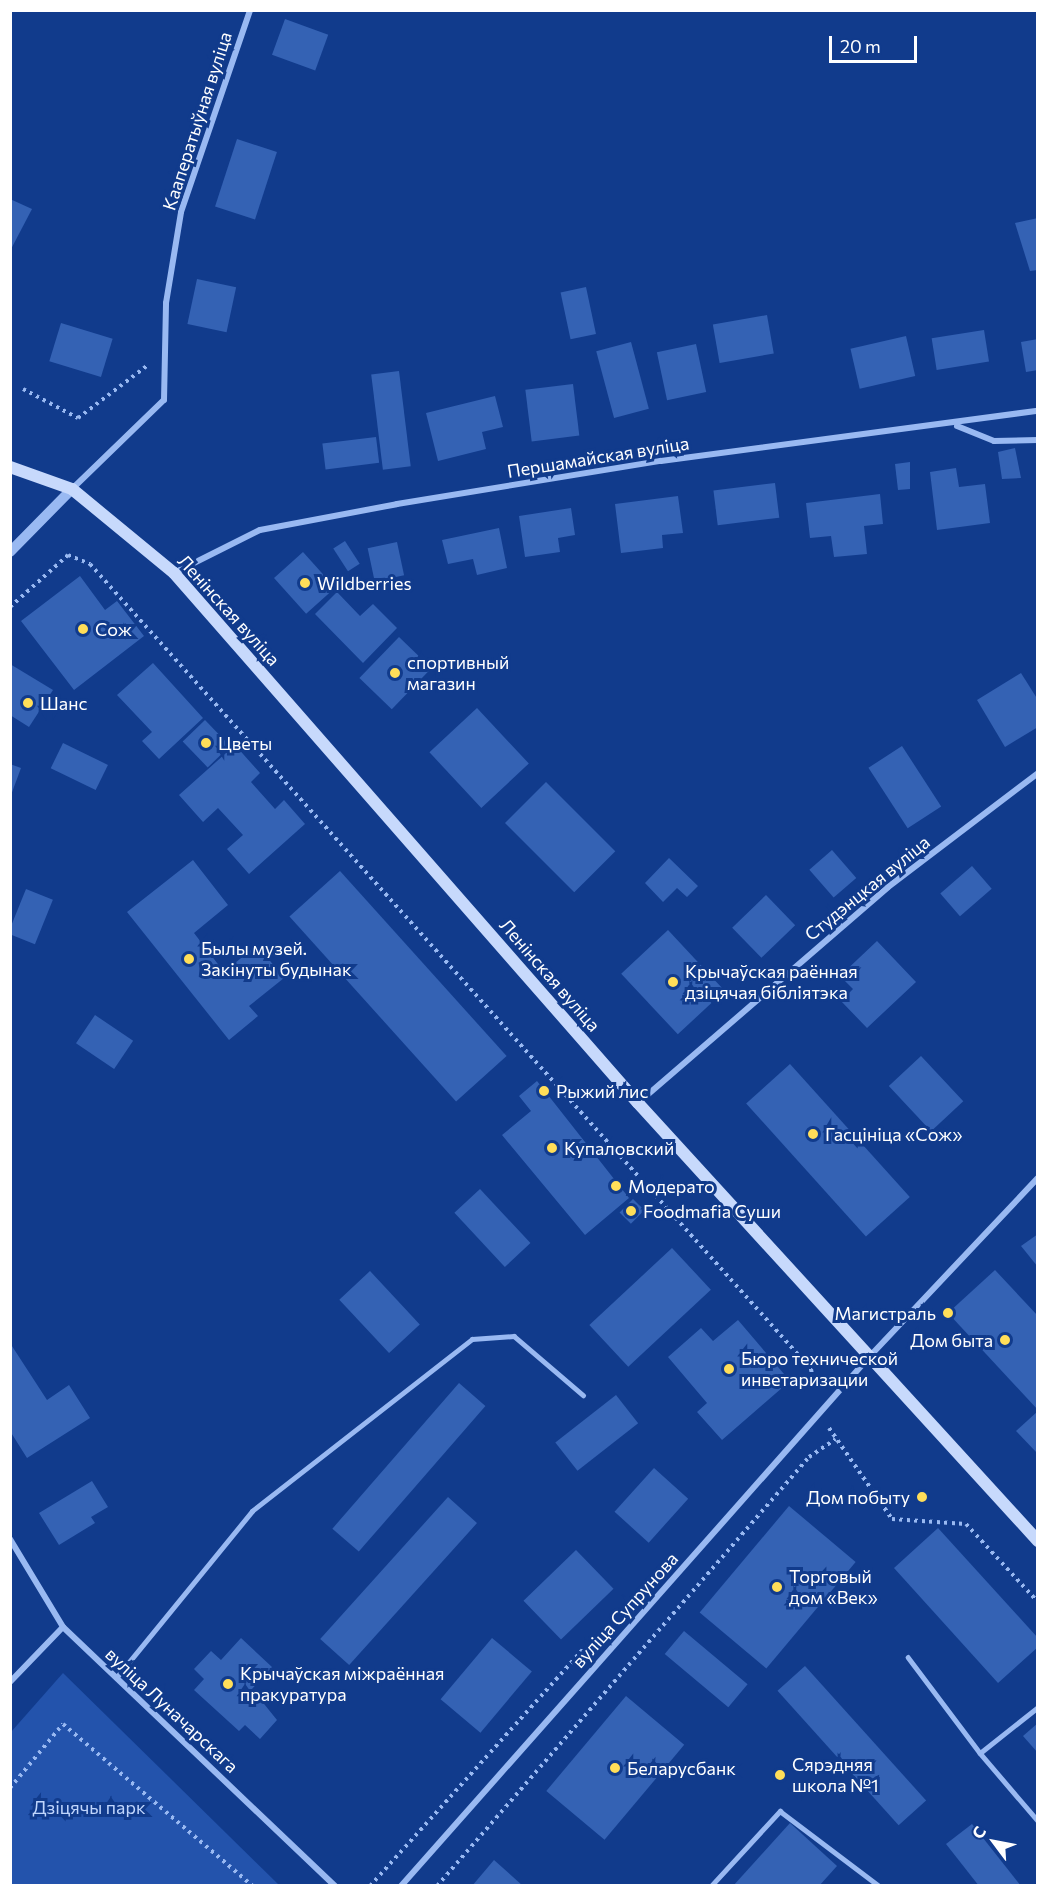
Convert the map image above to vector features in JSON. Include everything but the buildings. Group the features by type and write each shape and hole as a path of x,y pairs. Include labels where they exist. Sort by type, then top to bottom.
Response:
{"main road":[{"name":"Ленінская вуліца","path":"10,467 72,489 174,573 638,1103 871,1355 1038,1541"}],"street":[{"name":"Кааператыўная вуліца","path":"72,489 164,400 167,350 166,303 181,212 250,10"},
{"name":"Першамайская вуліца","path":"174,573 260,530 397,504 661,461 955,425 1038,411"},
{"path":"955,425 994,441 1038,440"},
{"path":"10,552 72,489"},
{"name":"Студэнцкая вуліца","path":"638,1103 888,887 1038,773"},
{"name":"вуліца Супрунова","path":"401,1886 871,1355 1038,1178"},
{"name":"вуліца Луначарскага","path":"10,1539 63,1627 336,1886"},
{"path":"10,1682 63,1627"}],"lane":[{"path":"116,1678 252,1511 472,1339 514,1335 583,1395"},
{"path":"908,1657 980,1753 1038,1821"},
{"path":"980,1753 1038,1707"},
{"path":"711,1886 780,1811 879,1886"}],"path":[{"path":"23,389 78,418 167,350"},
{"path":"10,608 68,555 90,564 811,1369 819,1413 892,1519 966,1524 1038,1602"},
{"path":"437,1886 809,1457 836,1439"},
{"path":"10,1788 63,1724 253,1886"}],"green space":[{"name":"Дзіцячы парк","path":"63,1673 279,1885 11,1885 11,1732"}],"place":[{"name":"Wildberries","path":"305,583"},
{"name":"Сож","path":"83,629"},
{"name":"спортивный магазин","path":"395,673"},
{"name":"Шанс","path":"28,703"},
{"name":"Цветы","path":"206,743"},
{"name":"Былы музей. Закінуты будынак","path":"189,959"},
{"name":"Крычаўская раённая дзіцячая бібліятэка","path":"673,982"},
{"name":"Рыжий лис","path":"544,1091"},
{"name":"Гасцініца «Сож»","path":"813,1134"},
{"name":"Купаловский","path":"552,1148"},
{"name":"Модерато","path":"616,1186"},
{"name":"Foodmafia Суши","path":"631,1211"},
{"name":"Магистраль","path":"948,1313"},
{"name":"Дом быта","path":"1005,1340"},
{"name":"Бюро технической инветаризации","path":"729,1369"},
{"name":"Дом побыту","path":"922,1497"},
{"name":"Торговый дом «Век»","path":"777,1587"},
{"name":"Крычаўская міжраённая пракуратура","path":"228,1684"},
{"name":"Беларусбанк","path":"615,1768"},
{"name":"Сярэдняя школа №1","path":"780,1775"}]}
